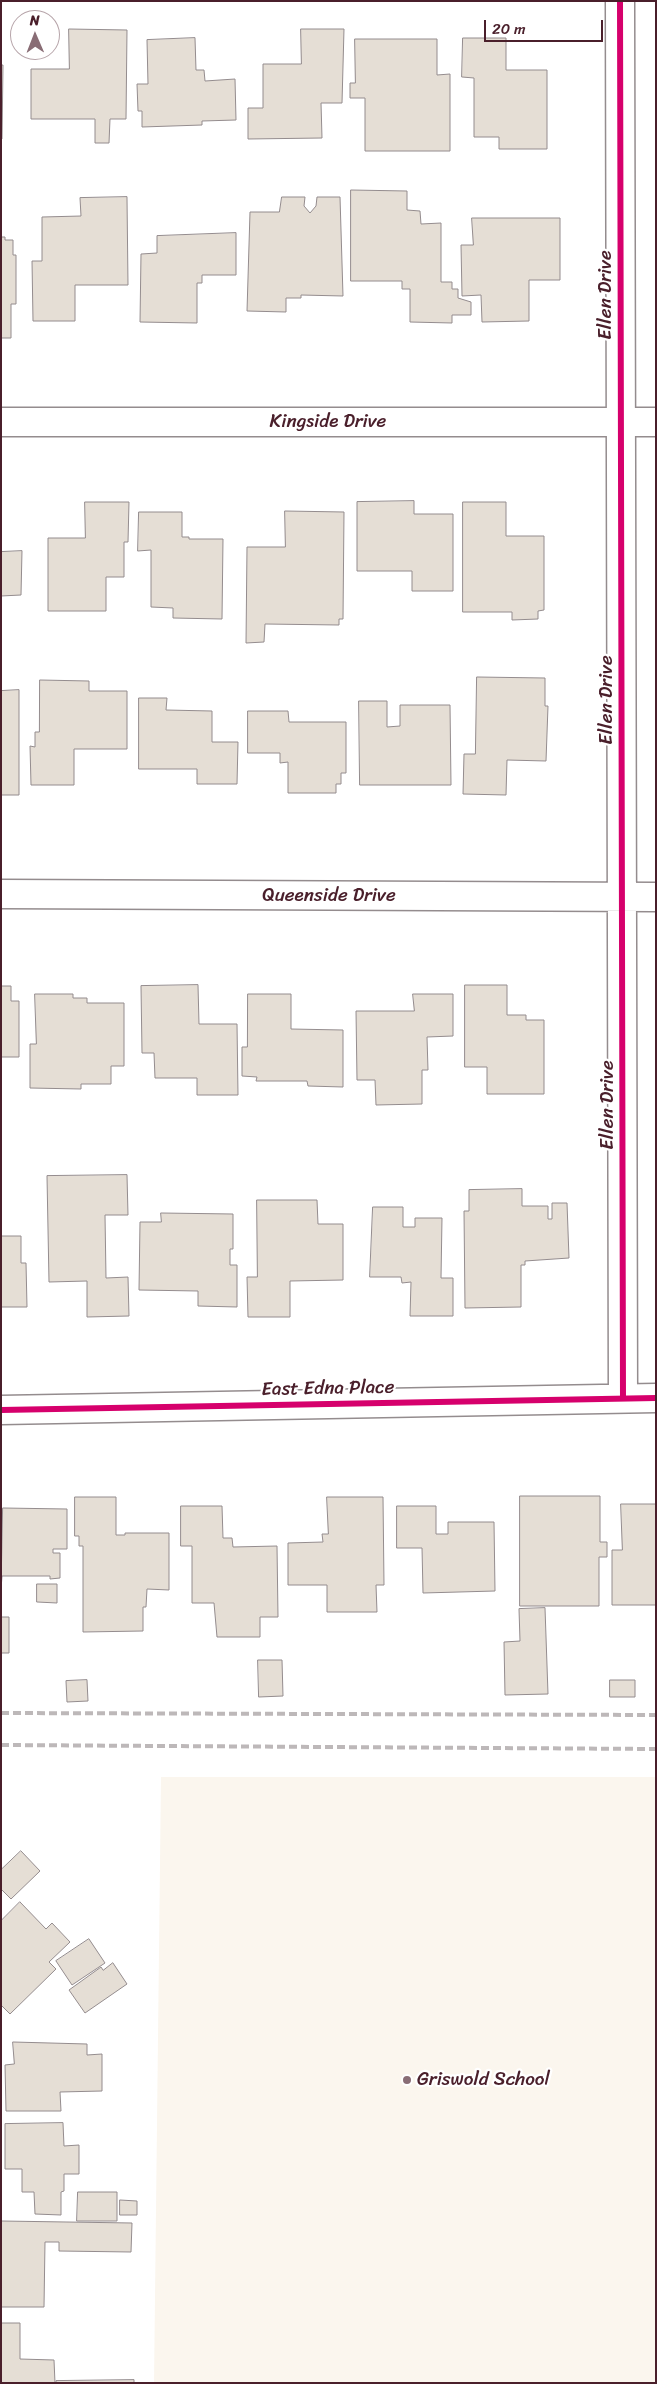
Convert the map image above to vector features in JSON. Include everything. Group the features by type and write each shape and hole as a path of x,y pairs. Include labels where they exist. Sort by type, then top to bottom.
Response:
{"street":[{"name":"Ellen Drive","path":"620,1 624,1398"},
{"name":"Kingside Drive","path":"1,422 656,422"},
{"name":"Queenside Drive","path":"1,894 656,897"},
{"name":"East Edna Place","path":"1,1410 656,1398"}],"shaded area":[{"name":"Griswold School","path":"161,1777 656,1777 656,2383 154,2383"}],"building":[{"path":"69,29 127,30 126,119 110,119 109,143 95,143 95,119 31,119 31,69 69,69"},
{"path":"301,29 344,29 342,103 321,103 322,138 248,139 248,108 263,108 263,64 301,64"},
{"path":"195,38 196,70 204,70 205,81 235,79 236,120 202,121 202,125 142,127 142,111 138,111 137,84 148,84 147,40"},
{"path":"463,38 506,38 506,70 547,70 547,149 499,149 499,137 474,137 474,78 462,77"},
{"path":"355,39 437,39 437,75 450,74 450,151 365,151 365,98 350,98 350,83 355,83"},
{"path":"1,65 3,65 2,139 1,139"},
{"path":"351,190 407,191 407,210 420,211 421,224 441,223 441,282 452,282 452,289 458,289 458,298 471,302 471,315 452,315 452,323 410,322 410,289 402,289 402,281 351,281"},
{"path":"127,197 128,285 75,285 75,321 33,321 32,261 42,261 42,217 81,216 80,198"},
{"path":"282,197 305,197 304,206 310,213 316,206 317,197 340,197 343,296 301,295 301,298 286,298 286,312 247,311 250,212 279,212"},
{"path":"472,218 560,218 560,280 529,280 529,321 482,322 481,295 462,296 461,245 473,245"},
{"path":"236,233 236,275 202,275 202,283 197,283 197,323 140,322 141,254 157,253 157,236"},
{"path":"1,237 5,237 5,240 13,240 13,255 16,255 16,304 11,304 11,338 1,338"},
{"path":"414,501 414,514 453,514 453,591 412,591 412,571 357,571 357,502"},
{"path":"85,502 129,502 128,542 124,542 124,577 106,577 106,611 48,611 48,538 85,538"},
{"path":"463,502 506,502 506,536 544,536 544,610 538,611 538,619 512,620 512,612 463,612"},
{"path":"285,511 344,512 343,619 339,619 339,625 265,624 264,642 246,643 247,547 285,547"},
{"path":"139,512 182,512 182,537 189,537 189,539 223,539 222,619 173,618 173,608 151,607 151,550 138,551"},
{"path":"22,551 21,595 1,596 1,552"},
{"path":"477,677 545,678 545,706 548,706 546,761 507,760 506,795 463,794 464,754 475,754"},
{"path":"40,680 89,681 89,691 127,691 127,749 74,749 74,785 31,785 30,746 35,747 35,732 39,732"},
{"path":"19,690 19,795 1,795 1,691"},
{"path":"139,698 167,698 166,710 212,711 212,742 238,742 237,784 197,784 197,769 139,769"},
{"path":"359,701 387,701 387,727 400,726 400,705 450,705 451,785 360,785"},
{"path":"248,711 288,711 289,722 346,722 346,773 341,773 341,784 336,784 336,793 288,793 288,762 280,763 280,753 248,753"},
{"path":"198,985 199,1024 237,1024 238,1095 197,1095 197,1078 155,1078 154,1053 142,1053 141,986"},
{"path":"465,985 507,985 507,1015 526,1015 526,1020 544,1020 544,1094 487,1094 487,1067 465,1067"},
{"path":"1,986 11,986 11,1001 19,1001 19,1057 1,1057"},
{"path":"35,994 73,994 73,998 87,998 87,1003 124,1003 124,1066 111,1066 111,1084 81,1084 81,1089 30,1088 30,1044 36,1044"},
{"path":"248,994 291,994 291,1029 343,1030 343,1087 308,1086 307,1081 256,1081 257,1077 242,1076 242,1047 247,1047"},
{"path":"413,994 453,994 453,1036 427,1037 428,1070 422,1070 422,1104 376,1105 375,1080 357,1080 356,1011 414,1011"},
{"path":"127,1175 128,1215 105,1215 106,1278 128,1277 129,1316 87,1317 87,1281 49,1282 47,1176"},
{"path":"522,1189 522,1206 548,1206 548,1219 552,1219 552,1203 567,1203 569,1258 525,1261 525,1265 521,1265 521,1307 465,1308 464,1211 469,1211 469,1190"},
{"path":"257,1200 317,1200 318,1224 343,1224 343,1280 290,1281 290,1317 248,1317 247,1277 257,1277"},
{"path":"373,1207 403,1207 403,1227 415,1227 415,1218 442,1218 441,1278 453,1278 453,1316 410,1316 411,1282 402,1283 401,1277 370,1277"},
{"path":"161,1213 233,1214 233,1249 230,1249 230,1265 237,1265 237,1307 198,1306 198,1291 139,1290 140,1222 161,1222"},
{"path":"1,1236 21,1236 21,1263 26,1263 27,1307 1,1307"},
{"path":"520,1496 600,1496 600,1542 607,1542 607,1557 599,1557 599,1606 520,1606"},
{"path":"75,1497 116,1497 116,1535 125,1535 125,1533 169,1533 169,1590 147,1589 146,1607 143,1607 143,1631 83,1632 83,1546 79,1546 79,1536 75,1536"},
{"path":"327,1497 383,1497 384,1585 376,1585 377,1612 327,1612 327,1585 288,1585 288,1543 323,1542 322,1534 328,1534"},
{"path":"621,1504 656,1504 656,1605 612,1605 612,1550 622,1550"},
{"path":"181,1506 222,1506 223,1538 232,1538 233,1547 277,1546 278,1617 260,1617 260,1637 217,1637 214,1603 192,1603 192,1546 181,1546"},
{"path":"397,1506 436,1506 436,1534 448,1534 448,1522 494,1522 495,1591 423,1593 422,1548 397,1548"},
{"path":"3,1508 67,1509 67,1549 53,1549 53,1553 60,1553 60,1578 50,1579 50,1576 2,1576 1,1589"},
{"path":"37,1584 57,1584 57,1603 37,1602"},
{"path":"545,1608 548,1694 505,1695 504,1642 520,1641 519,1609"},
{"path":"1,1617 9,1617 9,1653 1,1653"},
{"path":"258,1660 282,1660 283,1696 259,1697"},
{"path":"87,1680 88,1701 67,1702 66,1681"},
{"path":"610,1680 635,1680 635,1697 610,1697"},
{"path":"21,1851 40,1871 11,1899 1,1889 1,1870"},
{"path":"20,1902 46,1929 52,1923 70,1942 49,1962 56,1969 10,2014 1,2005 1,1921"},
{"path":"89,1939 105,1963 72,1985 56,1961"},
{"path":"113,1963 127,1984 85,2013 69,1990 101,1967 103,1970"},
{"path":"13,2042 87,2044 87,2055 102,2054 102,2091 60,2092 61,2111 6,2111 5,2065 14,2064"},
{"path":"63,2123 64,2146 79,2145 79,2174 64,2174 64,2191 61,2192 61,2215 35,2214 34,2192 22,2192 22,2169 5,2169 5,2124"},
{"path":"78,2192 117,2192 117,2221 77,2221"},
{"path":"120,2200 137,2201 137,2215 120,2215"},
{"path":"1,2221 132,2223 131,2252 59,2251 59,2242 45,2242 44,2307 1,2307"},
{"path":"1,2323 20,2323 20,2359 54,2360 55,2383 1,2383"},
{"path":"134,2380 134,2383 56,2383 56,2381"}],"railway":[{"path":"1,1713 656,1715"},
{"path":"1,1745 656,1749"}],"cycle path":[{"path":"620,1 623,1398"},
{"path":"1,1410 656,1398"}],"place":[{"name":"Griswold School","path":"407,2080"}]}
